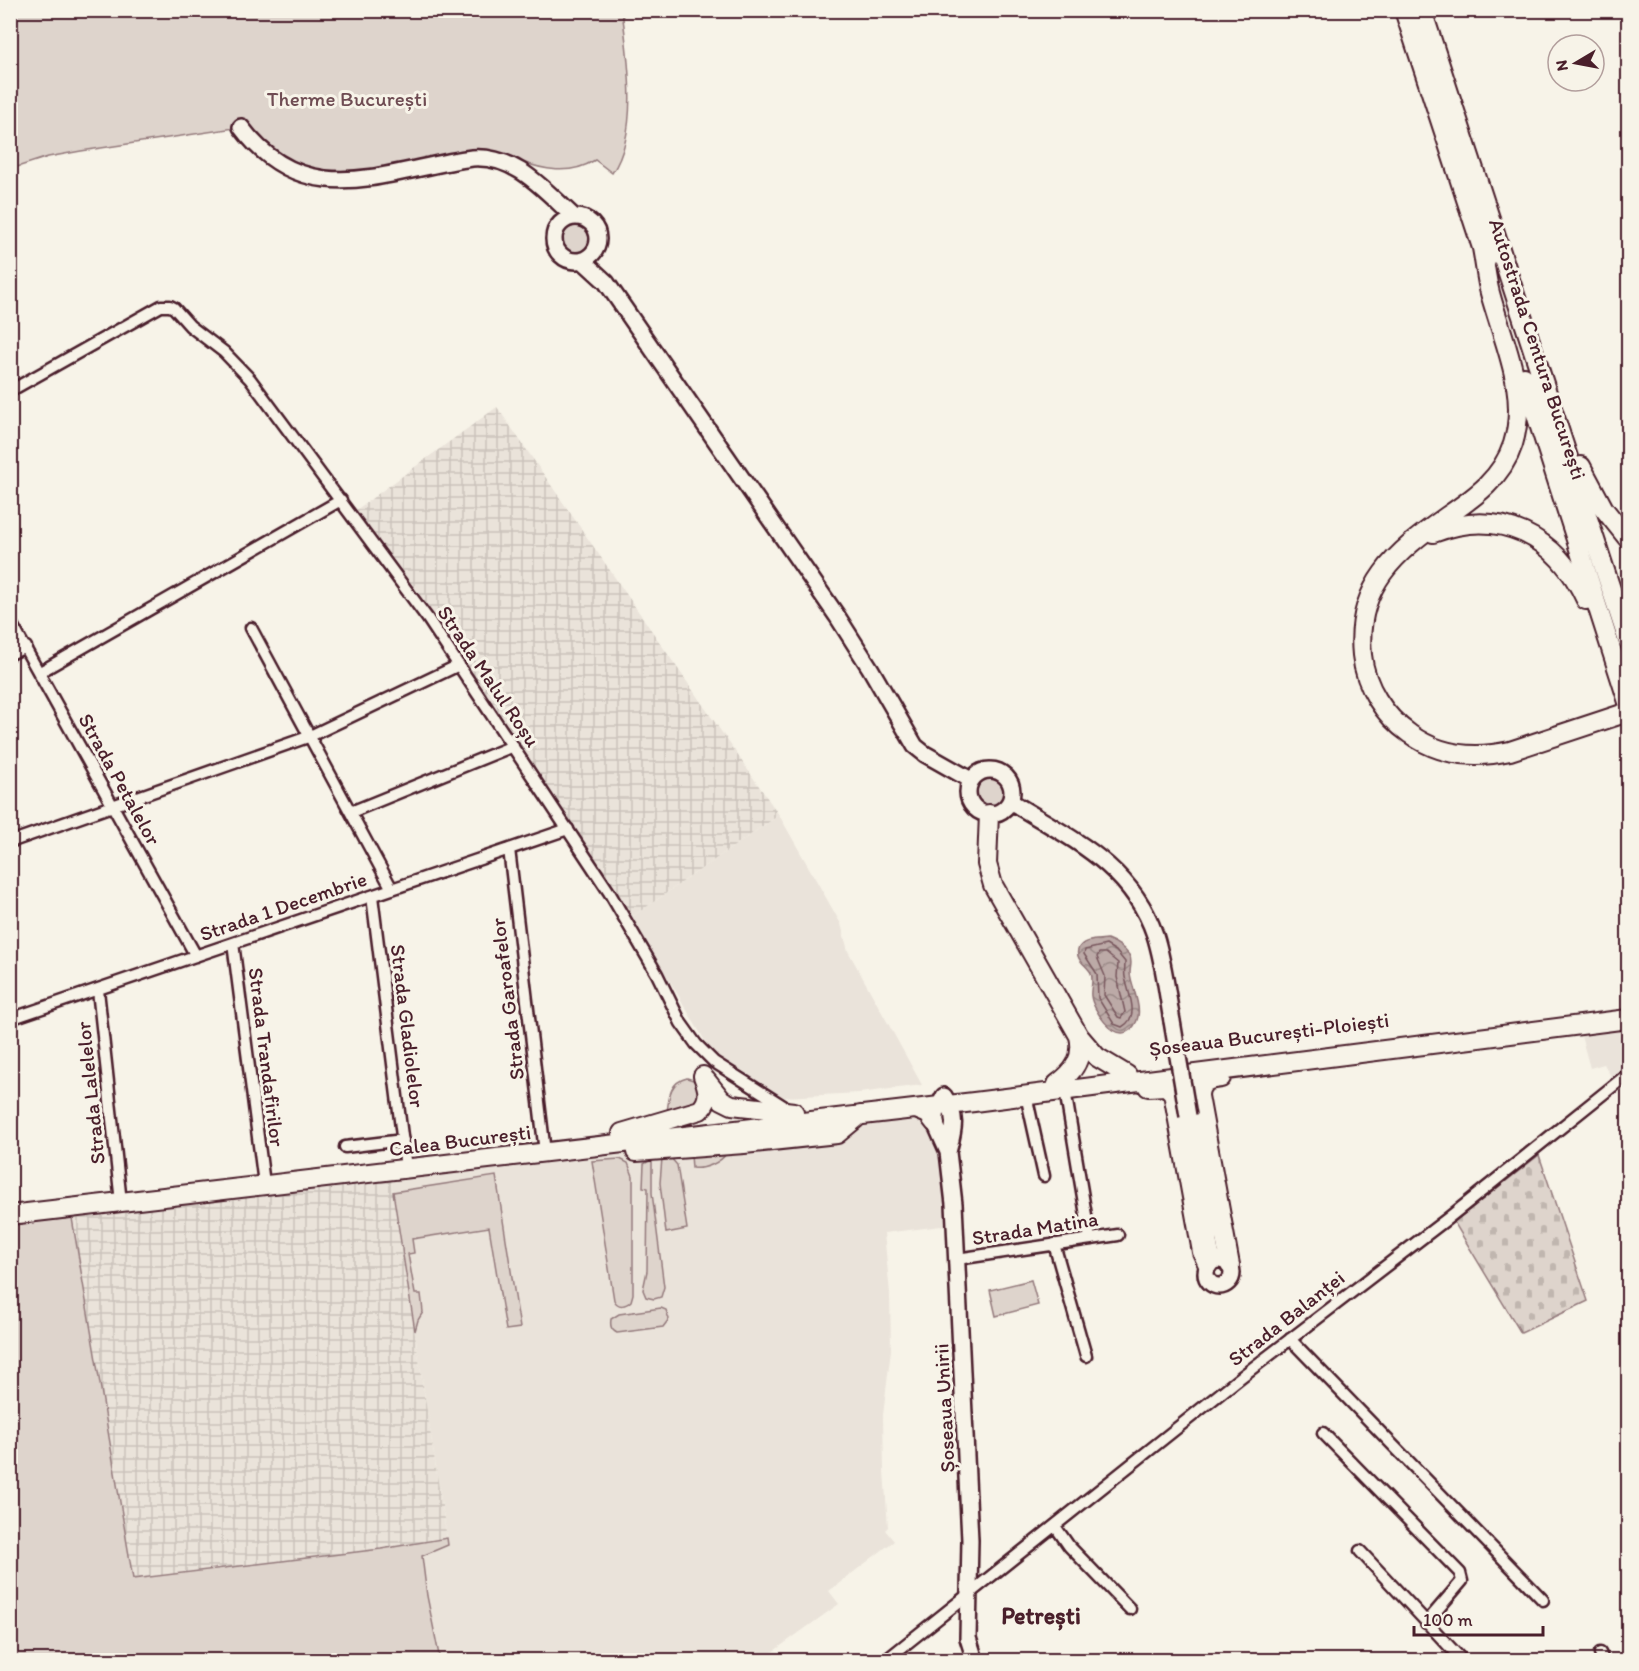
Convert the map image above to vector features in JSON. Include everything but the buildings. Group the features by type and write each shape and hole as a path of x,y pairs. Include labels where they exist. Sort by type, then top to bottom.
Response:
{"highway":[{"name":"Autostrada Centura București","path":"1404,10 1490,245 1629,641"},
{"name":"Autostrada Centura București","path":"1422,10 1490,245 1626,696"},
{"path":"1490,245 1490,291 1516,384 1518,415 1515,434 1507,458 1491,482 1467,503 1395,556 1376,581 1362,623 1361,642 1368,681 1382,707 1399,726 1419,741 1460,755 1484,756 1510,751 1629,712"},
{"path":"1490,245 1518,283 1578,459 1589,484 1604,508 1629,539"},
{"path":"1420,537 1460,525 1479,523 1508,527 1545,544 1569,569 1580,586 1618,671"},
{"path":"989,814 987,864 990,878 1079,1036 1097,1057 1127,1075"},
{"name":"Șoseaua București-Ploiești","path":"944,1110 1127,1075 1629,1011"},
{"name":"Șoseaua București-Ploiești","path":"915,1104 944,1110 963,1109 974,1102 1026,1095 1061,1087 1088,1088 1629,1019"},
{"path":"1061,1087 1078,1061 1081,1050 1079,1036"},
{"path":"1219,1263 1199,1090 1209,1079 1282,1071 1303,1060"},
{"path":"622,1133 700,1110 706,1104 708,1095 703,1076 722,1100 741,1108 794,1112"},
{"path":"1088,1088 1105,1093 1161,1085 1171,1088 1176,1101 1202,1252 1219,1263"},
{"path":"405,1165 429,1173 837,1134 860,1115 915,1104 928,1114 944,1110"},
{"name":"Calea București","path":"10,1215 405,1165 622,1133 794,1112 915,1104"},
{"name":"Calea București","path":"10,1205 263,1176 405,1165"}],"street":[{"path":"241,127 256,145 274,160 296,171 322,179 338,181 363,179 479,157 500,160 522,170 573,216"},
{"path":"522,170 544,198 558,226"},
{"path":"573,216 582,217 592,226 598,239 593,254 582,261 568,260 558,251 554,236 558,226 573,216"},
{"path":"596,248 606,282"},
{"path":"582,261 606,282 837,616 915,746 971,780"},
{"name":"Strada Malul Roșu","path":"10,391 154,309 170,306 190,326 224,352 242,369 429,619 615,901 691,1038 707,1057 794,1112"},
{"path":"40,672 340,500"},
{"name":"Strada Petalelor","path":"10,621 196,956"},
{"path":"251,628 392,890"},
{"path":"10,654 26,647"},
{"path":"10,842 308,737 459,665"},
{"path":"351,812 513,746"},
{"path":"984,770 1001,772 1010,782 1012,795 1010,801 1001,811 989,814 979,811 971,803 968,791 971,780 984,770"},
{"path":"1010,801 1098,855 1126,882 1138,899 1155,935 1210,1233 1209,1242 1219,1263"},
{"name":"Strada 1 Decembrie","path":"10,1019 568,829"},
{"name":"Strada Garoafelor","path":"509,849 544,1144"},
{"name":"Strada Gladiolelor","path":"372,896 405,1165"},
{"name":"Strada Trandafirilor","path":"233,943 263,1176"},
{"name":"Strada Lalelelor","path":"98,990 120,1193"},
{"name":"Strada Balanței","path":"886,1660 1290,1339 1447,1219 1629,1074"},
{"path":"741,1108 751,1100 750,1085"},
{"path":"1061,1087 1090,1239"},
{"path":"1026,1095 1044,1176"},
{"name":"Șoseaua Unirii","path":"944,1110 957,1259 969,1514 968,1638 975,1660"},
{"path":"345,1147 403,1140"},
{"name":"Strada Matina","path":"957,1259 1118,1235"},
{"path":"1054,1244 1086,1356"},
{"path":"1290,1339 1543,1600"},
{"path":"1323,1433 1460,1573 1462,1581 1426,1623"},
{"path":"1055,1526 1069,1546 1130,1610"},
{"path":"1360,1551 1462,1660"}],"shaded area":[{"path":"497,407 779,815 632,917 431,613 356,510"},
{"path":"779,815 841,924 848,951 922,1085 859,1093 785,1097 775,1095 715,1054 708,1046 632,917"},
{"path":"1628,1030 1628,1068 1613,1080 1604,1064 1590,1068 1581,1036"},
{"path":"922,1117 940,1148 950,1225 884,1233 890,1293 891,1350 883,1415 888,1527 885,1530 894,1541 829,1591 839,1604 763,1660 414,1660 381,1549 447,1538 390,1175"},
{"path":"390,1175 447,1538 381,1549 133,1579 72,1218"}],"green space":[{"name":"Therme București","path":"10,11 622,11 630,94 626,137 621,156 612,173 595,160 576,168 556,170 517,160 509,170 486,164 368,186 341,187 311,181 241,127 48,157 11,169"},
{"path":"576,226 585,230 589,239 585,248 576,252 567,248 563,239 567,230"},
{"path":"990,776 1001,780 1005,791 1001,802 990,806 979,802 975,791 979,780"},
{"path":"687,1078 699,1086 700,1100 667,1112 674,1086"},
{"path":"727,1153 711,1165 692,1168 691,1155"},
{"path":"1539,1155 1588,1301 1521,1333 1454,1222"},
{"path":"670,1157 677,1165 687,1229 666,1233 660,1183 662,1158"},
{"path":"620,1159 628,1163 633,1176 633,1294 631,1301 622,1305 614,1300 592,1161"},
{"path":"652,1159 652,1193 664,1287 661,1297 654,1299 646,1297 643,1290 647,1271 648,1188 643,1187 644,1164"},
{"path":"496,1176 520,1328 506,1330 489,1227 412,1239 414,1253 408,1254 415,1294 421,1294 423,1312 415,1331 393,1192"},
{"path":"72,1218 133,1579 381,1549 447,1538 448,1545 422,1556 427,1596 440,1660 11,1660 11,1224"},
{"path":"1031,1280 1038,1305 996,1316 990,1290"},
{"path":"661,1308 666,1310 669,1319 663,1327 617,1333 611,1327 611,1319 619,1314"}],"water":[{"path":"1107,939 1122,948 1131,959 1130,973 1138,1003 1138,1017 1130,1030 1124,1033 1111,1028 1095,1008 1091,996 1091,973 1078,957 1080,946 1086,942"}],"district":[{"name":"Petrești","path":"1041,1615"}]}
